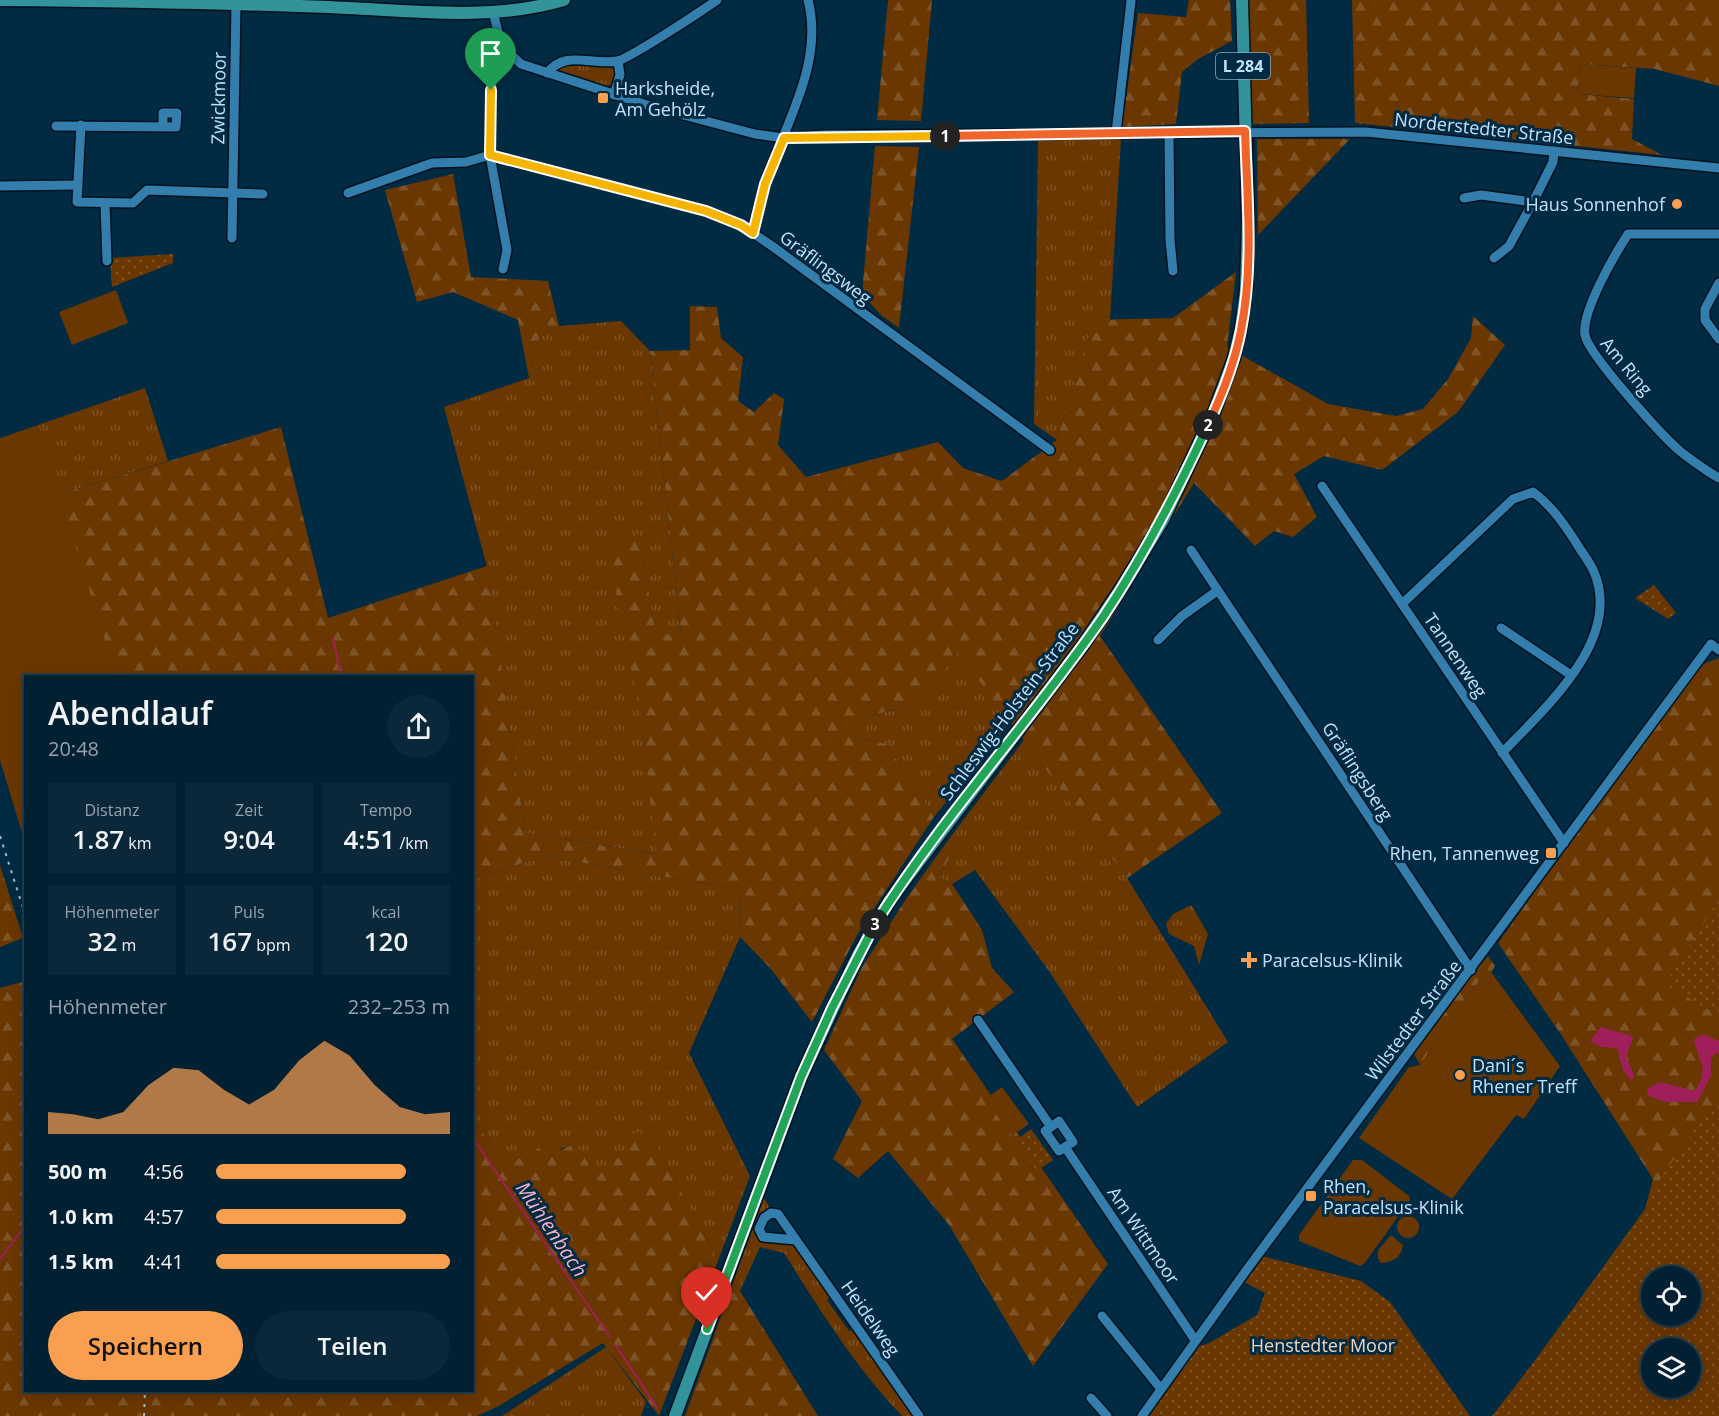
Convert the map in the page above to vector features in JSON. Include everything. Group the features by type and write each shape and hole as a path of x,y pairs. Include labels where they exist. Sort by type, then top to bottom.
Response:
{"main road":[{"path":"0,0 494,11 564,0"},
{"name":"Schleswig-Holstein-Straße","path":"675,1416 793,1098 858,955 890,900 1083,645 1122,587 1163,520 1214,412 1234,358 1242,328 1248,222 1242,0"}],"street":[{"path":"547,73 554,64 567,59 618,61 717,0"},
{"path":"753,233 765,184 784,138 810,52 812,18 808,0"},
{"path":"1116,133 1131,1"},
{"name":"Zwickmoor","path":"232,238 236,4"},
{"path":"494,11 501,45 495,63 491,90 490,155 507,250 503,269"},
{"name":"Norderstedter Straße","path":"501,45 521,64 547,73 723,126 784,138 1245,131 1366,132 1719,168"},
{"path":"614,95 620,75 618,61"},
{"path":"81,125 77,202 133,203 147,190 263,194"},
{"path":"56,126 163,127"},
{"path":"1169,133 1170,240 1173,272"},
{"path":"1494,258 1509,246 1553,162 1554,151"},
{"path":"348,193 432,163 466,162 490,155"},
{"name":"Gräflingsweg","path":"490,155 706,211 741,225 1050,450"},
{"path":"0,186 78,185"},
{"path":"1464,198 1481,195 1533,202"},
{"path":"105,203 107,261"},
{"name":"Am Ring","path":"1719,234 1628,234 1587,314 1584,334 1587,345 1599,361 1653,423 1680,451 1719,478"},
{"path":"1719,283 1706,309 1705,320 1719,339"},
{"name":"Tannenweg","path":"1322,486 1564,843"},
{"path":"1402,604 1513,499 1533,492 1549,503 1594,571 1600,595 1600,617 1591,645 1571,675 1540,714 1502,753"},
{"name":"Gräflingsberg","path":"1191,550 1471,970"},
{"path":"1158,640 1182,616 1218,591"},
{"path":"1501,628 1571,675"},
{"name":"Wilstedter Straße","path":"1142,1416 1195,1340 1564,843 1715,647"},
{"name":"Am Wittmoor","path":"978,1020 1051,1127 1059,1121 1073,1142 1065,1147 1195,1340"},
{"name":"Heidelweg","path":"796,1240 919,1416"},
{"path":"1102,1316 1161,1389"},
{"path":"1091,1398 1107,1416"}],"green space":[{"path":"888,0 932,0 921,121 877,120"},
{"path":"1189,0 1230,0 1232,41 1198,59 1182,72 1176,124 1122,127 1138,13 1186,17"},
{"path":"1248,0 1306,0 1309,123 1252,124"},
{"path":"1352,0 1719,0 1719,86 1655,69 1580,64 1578,94 1634,99 1632,139 1662,155 1355,123"},
{"path":"569,64 610,65 616,73 613,84 605,87 559,71 560,67"},
{"path":"1580,64 1636,68 1634,98 1578,94"},
{"path":"1121,138 1110,320 1093,321 1057,440 1034,424 1038,141"},
{"path":"1257,139 1350,139 1258,235"},
{"path":"875,146 919,147 899,328 881,315 862,294"},
{"path":"453,174 471,277 548,281 559,326 540,334 529,378 518,320 453,292 417,302 385,190"},
{"path":"173,254 173,263 112,287 110,258"},
{"path":"1236,272 1227,347 1328,404 1396,416 1423,409 1448,379 1471,338 1473,316 1505,345 1458,412 1382,470 1324,456 1294,474 1317,517 1293,537 1274,531 1255,546 1194,483 1100,636 1222,813 1127,878 957,651 917,706 865,716 855,737 886,744 934,817 858,933 812,1022 770,968 740,937 741,890 543,856 474,880 474,675 116,675 58,495 281,427 328,618 487,566 525,833 656,854 642,723 607,547 639,534 656,636 681,632 650,351 690,350 690,306 717,307 721,338 743,357 738,401 754,412 774,393 784,399 778,445 806,477 938,442 963,468 1002,481 1057,440 1093,320 1173,318"},
{"path":"116,290 128,323 72,345 59,312"},
{"path":"621,321 650,351 681,632 656,637 639,534 642,723 657,854 525,833 487,567 444,407 529,378 540,334 559,326"},
{"path":"145,388 168,461 58,495 38,425"},
{"path":"38,425 116,675 24,675 24,840 0,760 0,438"},
{"path":"1654,585 1676,613 1668,619 1635,598"},
{"path":"957,651 1011,721 934,817 886,744 855,737 865,716 917,706"},
{"path":"1719,658 1719,1391 1680,1416 1492,1416 1548,1344 1645,1209 1653,1179 1560,1033 1498,943 1696,667"},
{"path":"1024,740 1127,878 1228,1042 1137,1107 1049,971 975,870 952,884 938,877 955,849 949,839"},
{"path":"949,839 955,849 938,877 952,884 982,930 992,968 1014,992 952,1039 1108,1264 1033,1366 949,1225 888,1151 858,1178 833,1159 862,1101 824,1050 861,969 906,899"},
{"path":"543,856 741,890 740,937 689,1053 750,1176 718,1261 654,1141 593,1173 576,1144 508,1165 474,1121 474,880"},
{"path":"0,865 23,938 0,947"},
{"path":"1719,899 1719,1016 1665,984"},
{"path":"1192,906 1208,934 1199,965 1194,946 1169,934 1166,924 1173,914"},
{"path":"1488,956 1495,966 1485,983 1480,980 1420,1065 1414,1054 1454,996"},
{"path":"1491,972 1560,1066 1524,1119 1516,1115 1452,1199 1359,1138 1409,1067 1420,1065 1480,980 1485,983"},
{"path":"24,981 24,1392 474,1392 474,1121 508,1165 553,1140 561,1150 576,1143 593,1172 626,1154 624,1142 636,1131 654,1141 718,1261 659,1416 603,1343 497,1407 477,1416 0,1416 0,988"},
{"path":"1002,1087 1029,1124 1012,1136 985,1099"},
{"path":"1719,1096 1719,1416 1494,1416 1646,1209 1650,1193"},
{"path":"1031,1129 1053,1160 1037,1171 1015,1141"},
{"path":"1353,1160 1362,1160 1409,1196 1410,1200 1364,1264 1360,1266 1299,1241 1299,1235"},
{"path":"764,1198 769,1206 768,1212 762,1216 762,1237 795,1243 831,1295 827,1300 849,1331 854,1328 916,1416 902,1416 869,1378 839,1338 784,1253 760,1247 740,1291 733,1283"},
{"path":"1408,1216 1416,1219 1419,1227 1416,1235 1408,1238 1400,1235 1397,1227 1400,1219"},
{"path":"1391,1235 1403,1245 1402,1249 1396,1258 1381,1263 1378,1259 1378,1250"},
{"name":"Henstedter Moor","path":"1261,1256 1361,1281 1390,1302 1470,1416 1136,1416 1183,1351 1209,1343 1257,1315 1265,1293 1244,1282"},
{"path":"733,1283 740,1291 818,1416 685,1416"},
{"path":"606,1347 646,1402 641,1416 502,1416"}],"shaded area":[{"path":"1601,1027 1630,1035 1633,1039 1626,1056 1634,1075 1632,1082 1623,1070 1617,1048 1601,1047 1590,1041"},
{"path":"1702,1034 1719,1041 1719,1054 1717,1052 1711,1058 1711,1076 1697,1102 1665,1102 1647,1095 1648,1088 1660,1082 1695,1091 1700,1083 1703,1070 1694,1039"}],"waterway":[{"name":"Mühlenbach","path":"333,638 341,675"},
{"name":"Mühlenbach","path":"474,1140 609,1336"},
{"path":"0,1259 24,1228"},
{"name":"Mühlenbach","path":"615,1344 657,1408"}],"railway":[{"path":"0,836 24,911"},
{"path":"144,1416 145,1392"}],"place":[{"name":"Harksheide, Am Gehölz","path":"603,98"},
{"name":"Haus Sonnenhof","path":"1677,204"},
{"name":"Rhen, Tannenweg","path":"1551,853"},
{"name":"Paracelsus-Klinik","path":"1249,960"},
{"name":"Dani´s Rhener Treff","path":"1460,1075"},
{"name":"Rhen, Paracelsus-Klinik","path":"1311,1196"}],"route":[{"path":"491,90 490,155 625,188 706,211 741,225 753,233 765,184 784,138 824,135 953,136 1245,131 1248,222 1246,290 1242,328 1234,358 1214,412 1163,520 1122,587 1083,645 890,900 871,931 832,1008 801,1077 760,1181 707,1329"}]}
